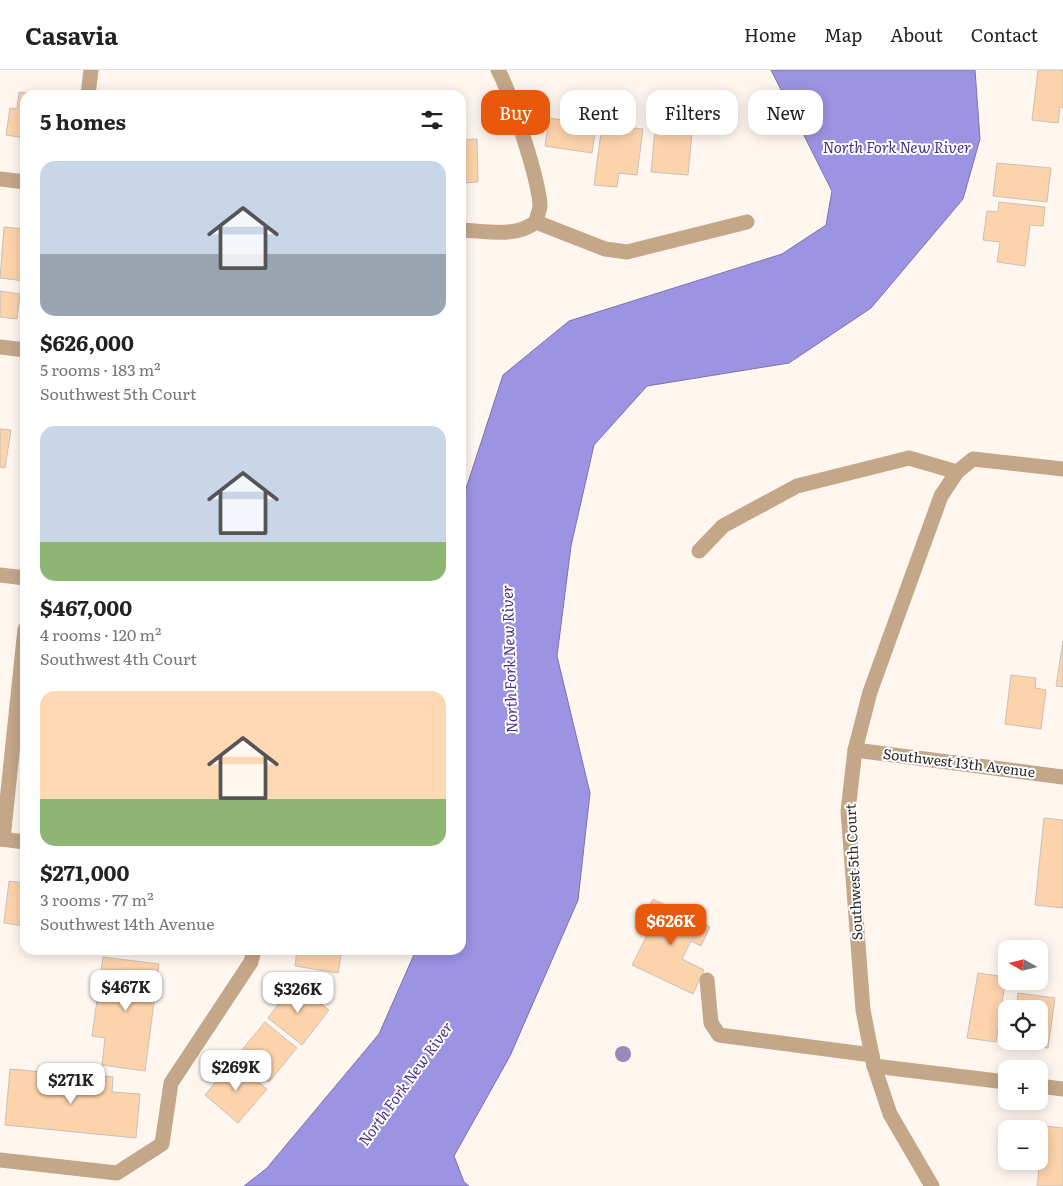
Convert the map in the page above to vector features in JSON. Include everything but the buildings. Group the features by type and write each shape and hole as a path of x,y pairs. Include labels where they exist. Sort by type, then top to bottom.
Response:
{"street":[{"path":"88,90 90,70"},
{"path":"466,230 512,233 525,230 536,222 540,207 536,186 510,97 498,70"},
{"path":"0,179 20,181"},
{"path":"536,222 605,249 627,252 747,222"},
{"path":"0,347 20,349"},
{"path":"698,551 723,526 797,486 909,458 957,472 974,459 1063,468"},
{"name":"Southwest 5th Court","path":"932,1186 890,1114 873,1060 863,1010 848,811 855,750 870,692 941,496 957,472"},
{"path":"0,575 20,577"},
{"path":"20,675 2,839 20,841"},
{"name":"Southwest 13th Avenue","path":"855,750 1063,777"},
{"path":"0,1160 117,1173 162,1144 171,1083 251,962 253,955"},
{"path":"707,980 711,1023 719,1035 998,1081"},
{"path":"1048,1087 1063,1089"}],"water":[{"name":"North Fork New River","path":"771,70 975,70 980,139 963,199 871,308 789,363 647,386 594,445 571,546 557,656 590,793 578,900 510,1056 454,1156 464,1182 469,1186 244,1186 267,1168 379,1034 414,955 466,955 466,489 503,375 569,321 782,254 826,225 832,191 804,135 823,135 823,90 781,90"}]}
